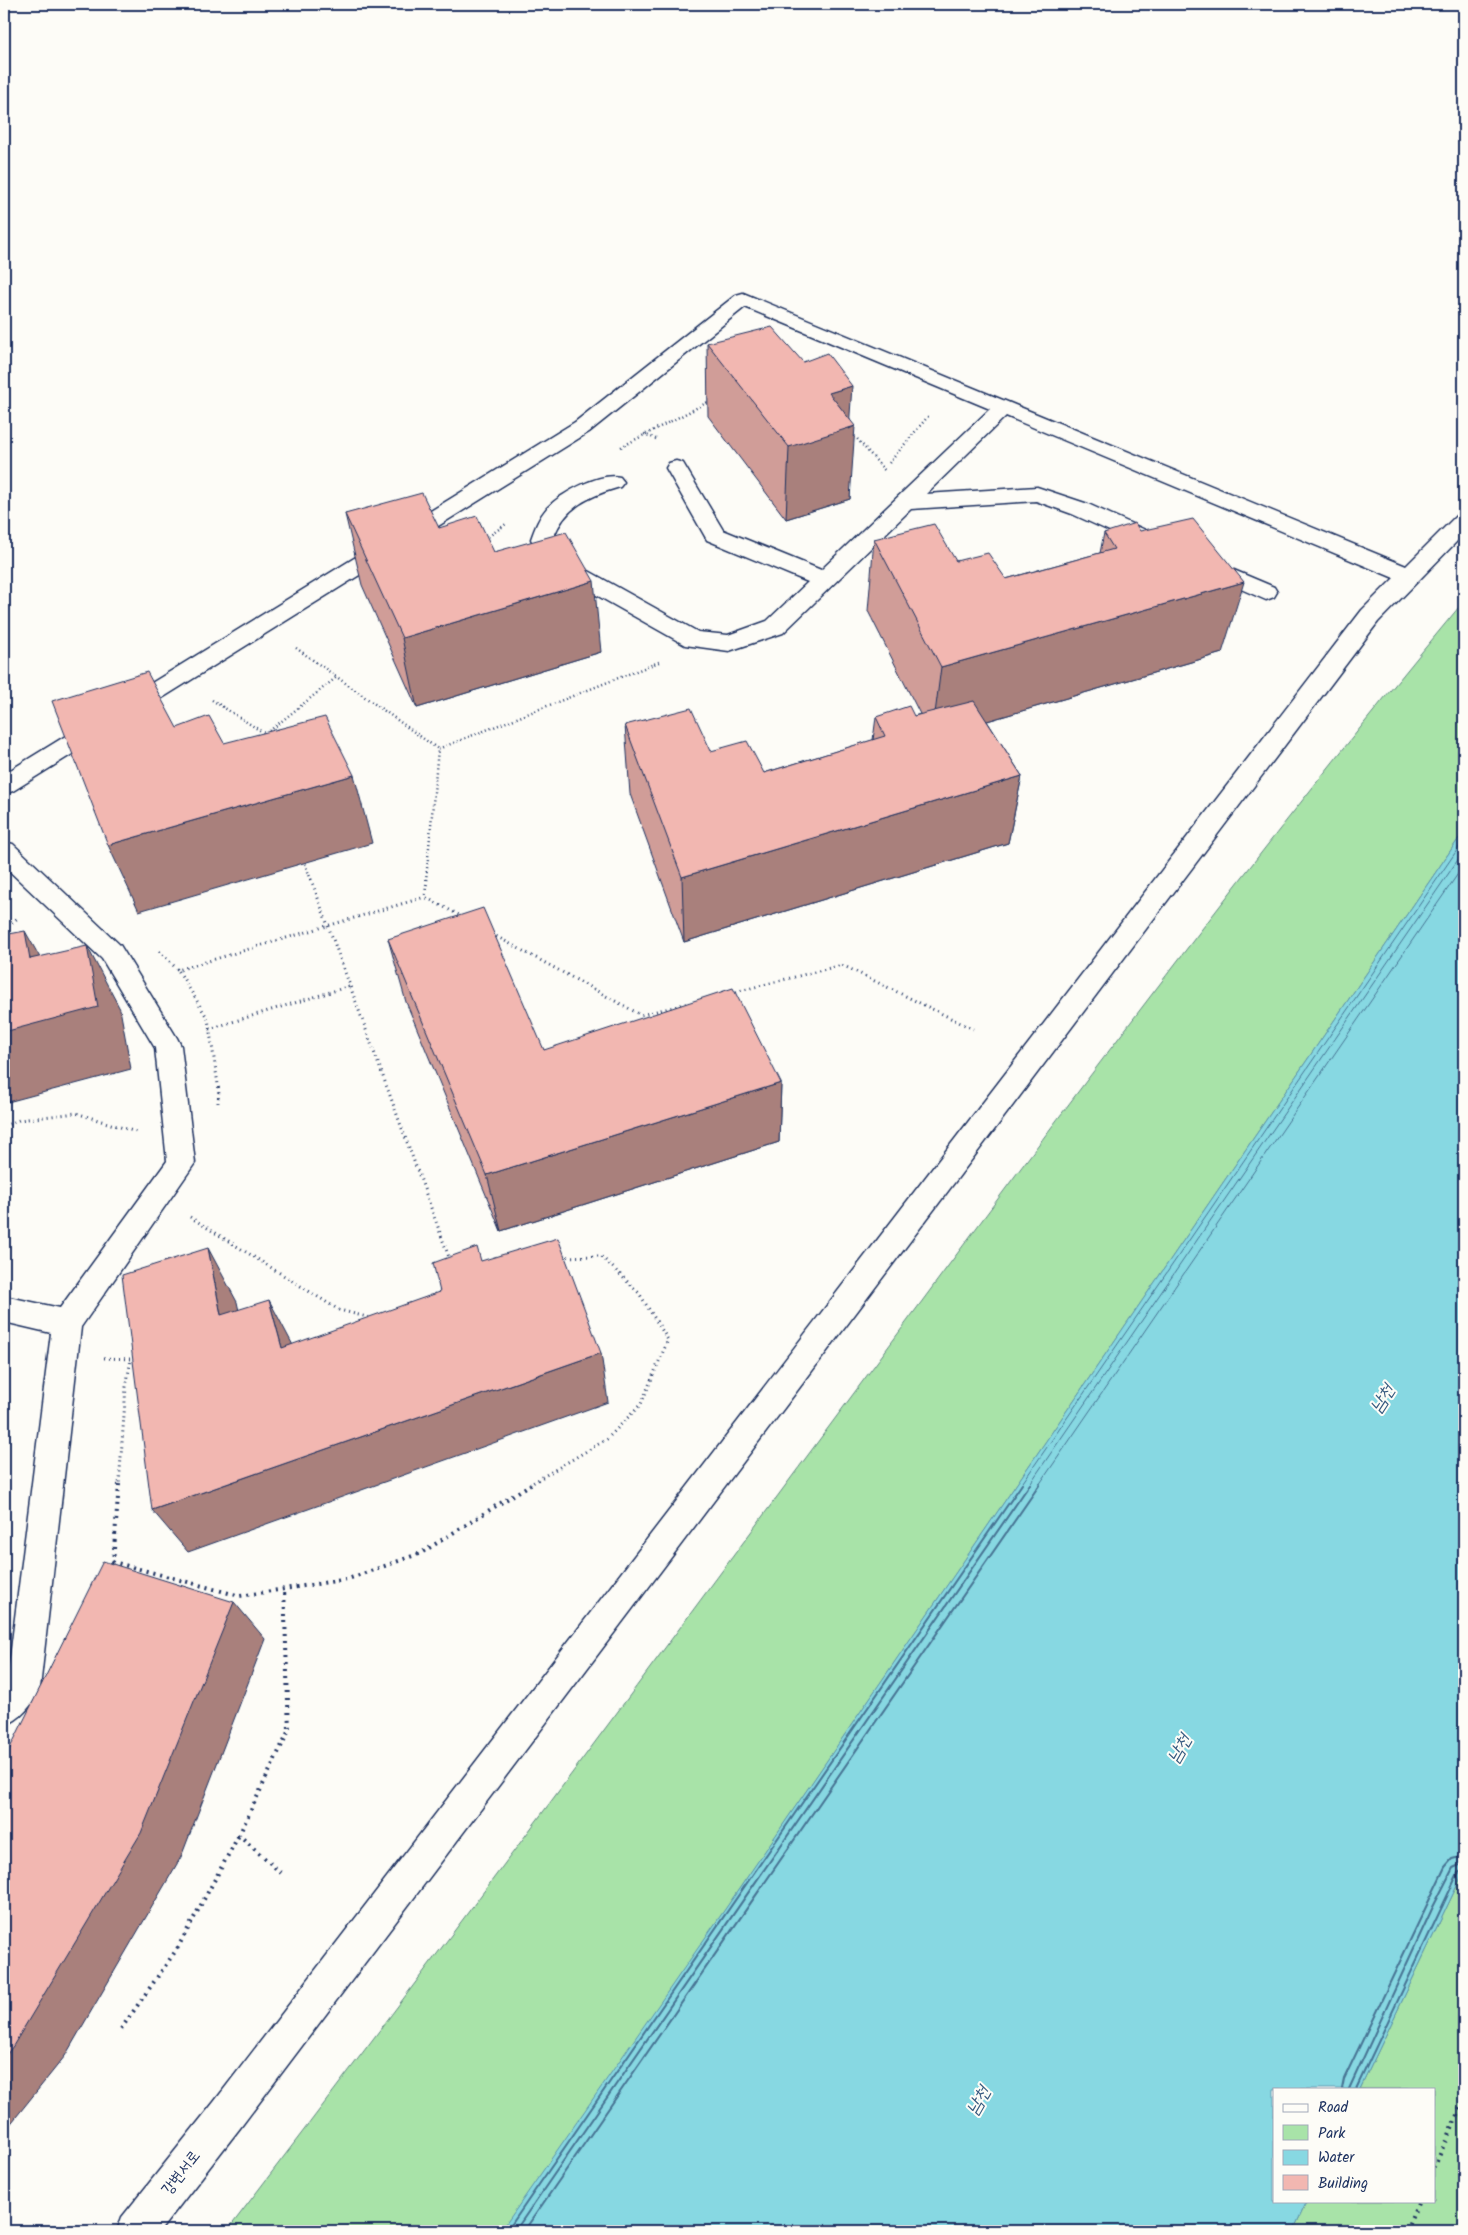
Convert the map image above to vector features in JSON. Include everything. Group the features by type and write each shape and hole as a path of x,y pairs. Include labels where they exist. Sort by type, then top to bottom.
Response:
{"street":[{"path":"4,785 582,427 743,298 1409,576"},
{"path":"613,482 590,488 568,502 549,520 542,540 551,560 693,638 730,643 775,627 1004,407"},
{"path":"676,468 715,535 823,580"},
{"path":"906,502 1037,494 1080,509 1266,592"},
{"name":"강변서로","path":"136,2231 227,2115 1370,616 1464,521"},
{"path":"4,851 111,952 168,1046 181,1163 67,1323 23,1688 4,1709"},
{"path":"4,1309 67,1323"}],"path":[{"path":"884,469 952,386"},
{"path":"850,432 857,436 884,469 906,502"},
{"path":"644,434 660,441"},
{"path":"263,625 438,749"},
{"path":"438,749 713,641"},
{"path":"262,740 264,733 337,677"},
{"path":"207,696 264,733"},
{"path":"425,897 438,749"},
{"path":"301,853 329,925 453,1268"},
{"path":"218,1109 219,1091 208,1019 178,970 425,897 468,920"},
{"path":"485,930 641,1015 698,1001"},
{"path":"727,994 842,965 973,1029"},
{"path":"209,1029 350,986"},
{"path":"4,1126 19,1120 76,1113 179,1145"},
{"path":"189,1217 339,1310 371,1318 380,1315"},
{"path":"113,1562 240,1596 348,1578 421,1553 498,1503 607,1439 642,1404 668,1340 639,1293 600,1256 554,1258"},
{"path":"424,1298 450,1288"},
{"path":"98,1358 131,1359 126,1387 113,1572"},
{"path":"121,2029 177,1949 239,1835 289,1730 284,1588"},
{"path":"239,1835 281,1873"},
{"path":"1436,2163 1464,2099"},
{"path":"1406,2231 1420,2202"}],"green space":[{"path":"1464,601 1464,831 505,2231 227,2231 474,1905 1166,975 1313,787"},
{"path":"1464,1871 1464,2231 1293,2231 1307,2202 1436,2202 1436,2088 1360,2088"}],"water":[{"name":"남천","path":"1464,831 1464,1871 1360,2088 1273,2088 1273,2202 1307,2202 1293,2231 501,2231 728,1905"}],"building":[{"path":"772,327 803,362 827,353 852,386 829,393 855,426 789,447 707,343"},
{"path":"422,493 439,528 477,516 494,552 566,532 594,581 402,638 345,514"},
{"path":"1193,519 1244,582 941,667 874,539 934,524 956,561 988,553 1006,579 1114,549 1104,533 1135,523 1140,531"},
{"path":"147,672 177,728 209,716 224,743 325,717 354,775 108,845 52,701"},
{"path":"974,701 1022,776 682,877 625,725 691,708 711,751 747,741 764,773 885,736 876,717 909,706 914,716"},
{"path":"483,908 544,1050 733,988 781,1083 487,1175 388,939"},
{"path":"25,931 30,959 87,946 98,1007 4,1032 4,935"},
{"path":"558,1238 601,1353 152,1510 122,1275 208,1248 221,1315 269,1300 282,1348 440,1292 433,1263 477,1247 481,1261"},
{"path":"103,1561 234,1602 141,1833 4,2058 4,1760"}]}
